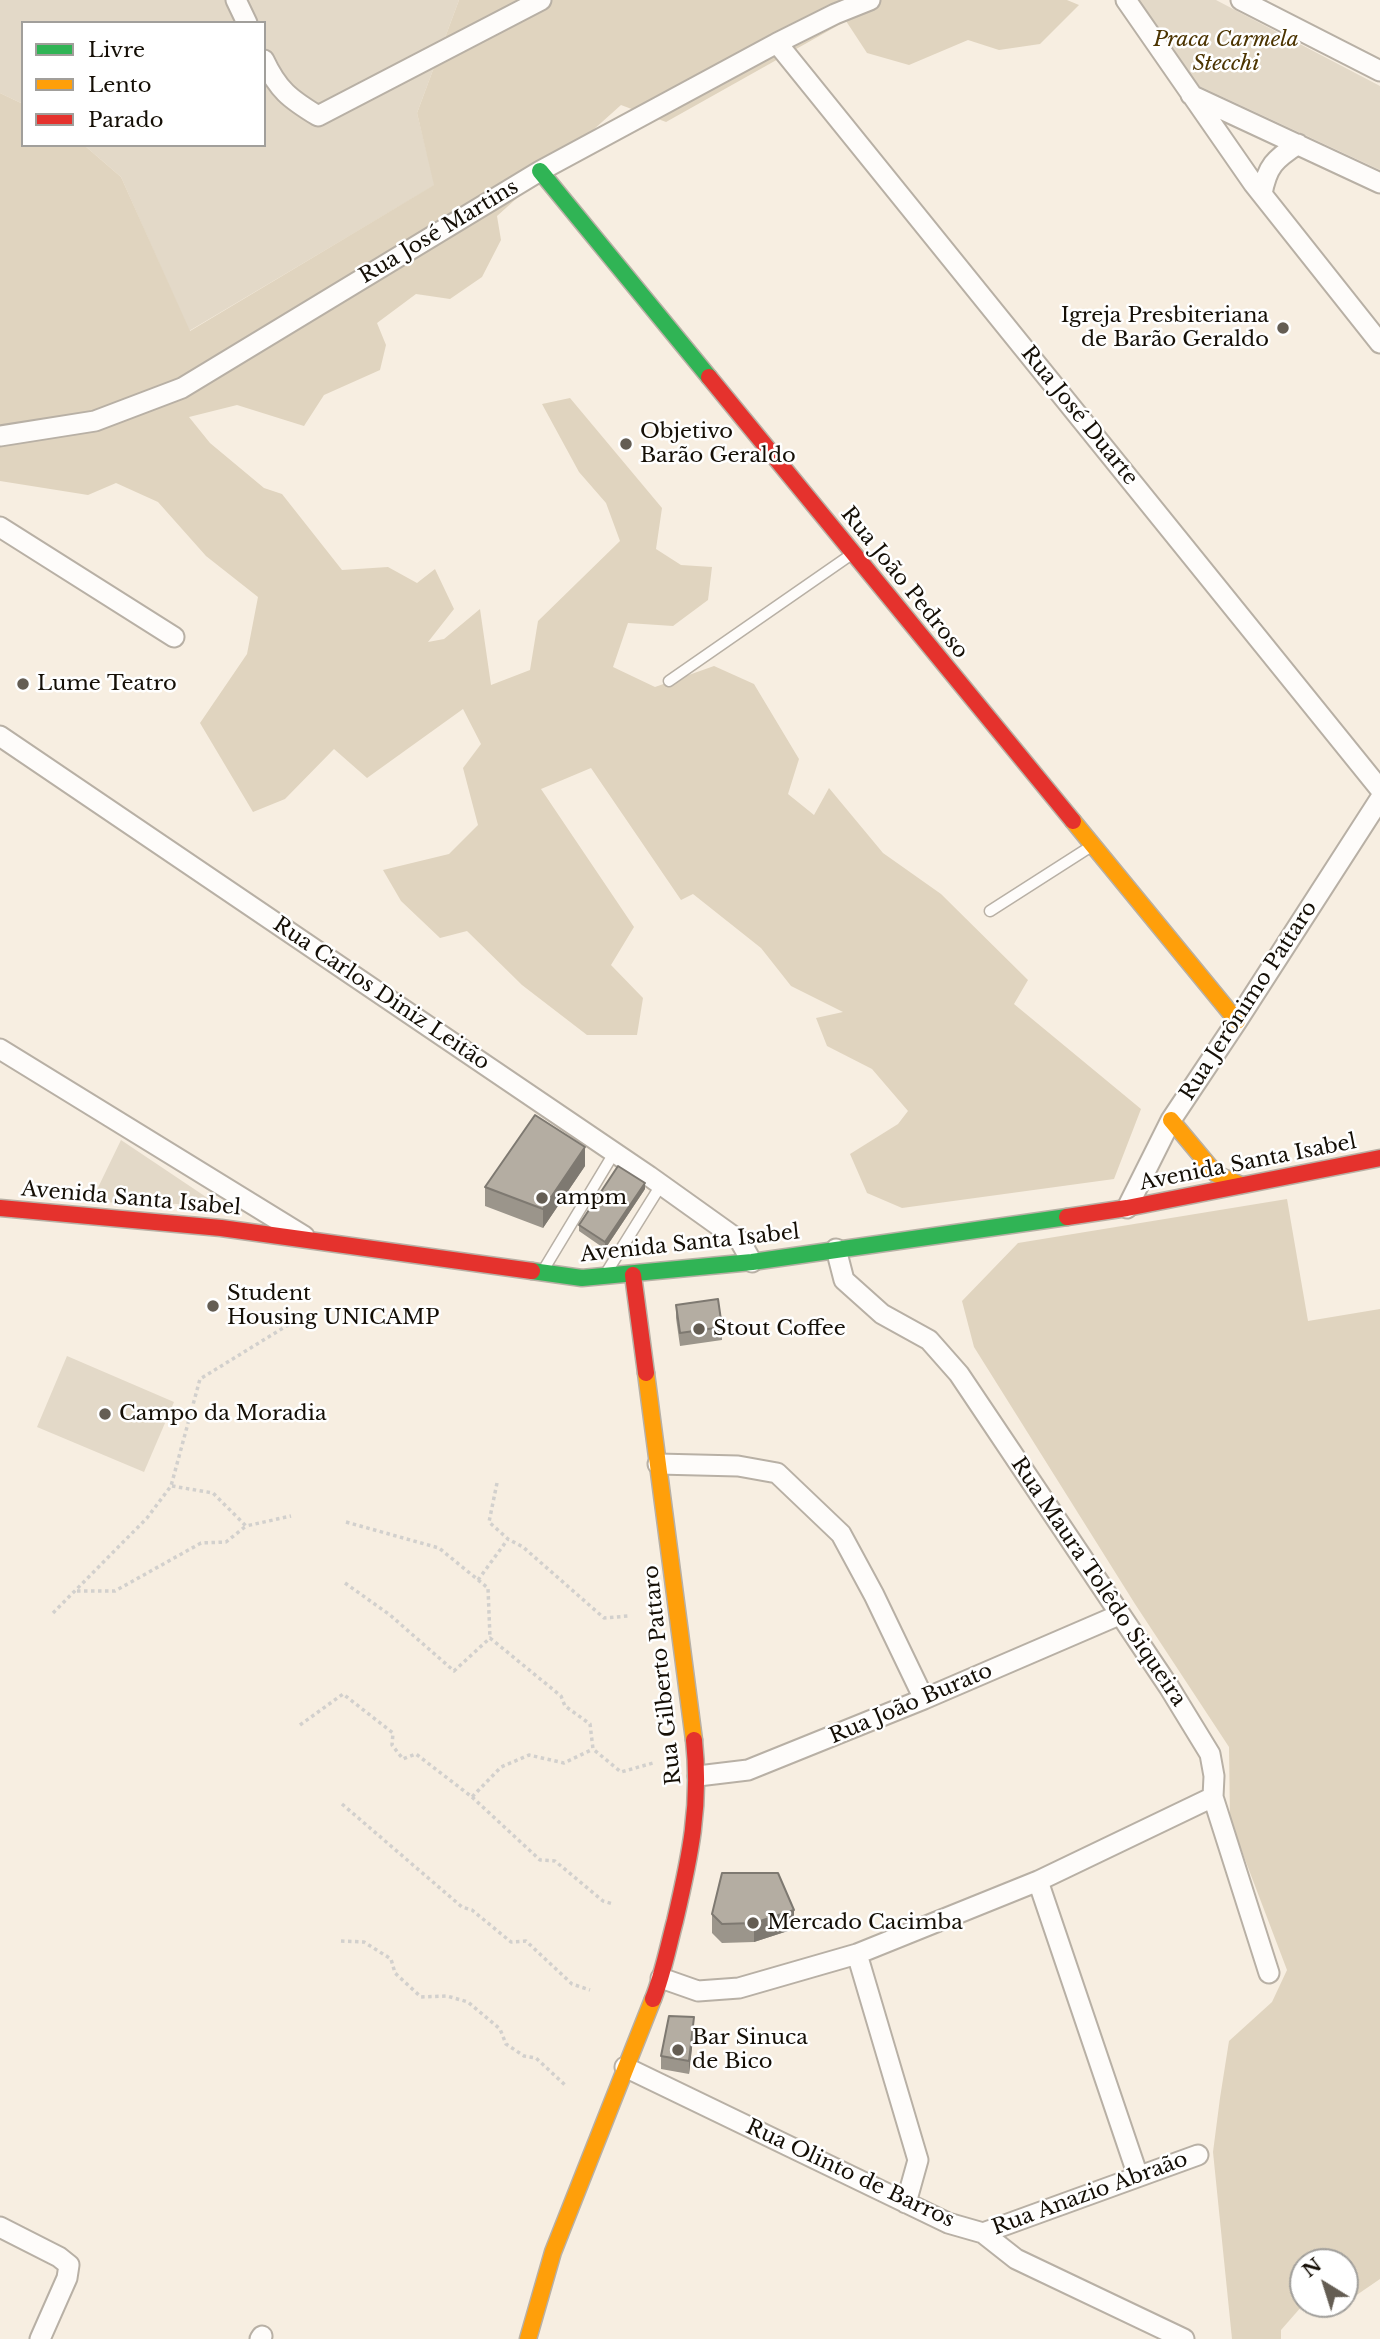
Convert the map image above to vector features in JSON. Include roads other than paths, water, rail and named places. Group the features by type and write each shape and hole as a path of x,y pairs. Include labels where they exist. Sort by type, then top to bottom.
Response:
{"main road":[{"name":"Rua João Pedroso","path":"540,171 1237,1021"},
{"path":"1171,1119 1216,1174 1241,1185"},
{"name":"Avenida Santa Isabel","path":"0,1208 222,1227 578,1278 752,1262 1127,1208 1380,1158"},
{"name":"Rua Gilberto Pattaro","path":"528,2339 553,2252 661,1978 690,1858 698,1776 633,1275"}],"street":[{"path":"236,0 246,21"},
{"path":"266,64 290,99 318,116 541,0"},
{"name":"Rua José Martins","path":"0,436 96,421 182,388 540,171 777,43 870,0"},
{"path":"1126,0 1190,95 1262,194 1380,343"},
{"path":"1241,0 1380,71"},
{"name":"Rua José Duarte","path":"777,43 1380,789"},
{"path":"1190,95 1380,183"},
{"path":"1262,194 1270,166 1298,144"},
{"path":"0,527 174,637"},
{"name":"Rua Carlos Diniz Leitão","path":"0,736 661,1185 740,1241 752,1262"},
{"name":"Rua Jerônimo Pattaro","path":"1127,1208 1171,1119 1380,799"},
{"path":"0,1049 311,1240"},
{"name":"Rua Maura Tolêdo Siqueira","path":"836,1248 844,1280 882,1314 929,1340 959,1374 1169,1687 1210,1754 1214,1776 1213,1797 1269,1973"},
{"path":"658,1464 738,1466 777,1473 841,1534 924,1699"},
{"name":"Rua João Burato","path":"698,1776 748,1770 924,1699 1119,1615"},
{"path":"661,1978 698,1991 739,1988 857,1954 1038,1881 1213,1797"},
{"path":"1038,1881 1138,2176"},
{"path":"857,1954 918,2160 906,2203"},
{"name":"Rua Olinto de Barros","path":"625,2067 948,2223 983,2233 1016,2259 1184,2339"},
{"name":"Rua Anazio Abraão","path":"983,2233 1198,2155"},
{"path":"0,2227 59,2257 69,2265 67,2278 40,2339"}],"lane":[{"path":"669,681 853,554"},
{"path":"990,911 1092,845"},
{"path":"541,1272 614,1153"},
{"path":"604,1276 661,1185"}],"place":[{"name":"Igreja Presbiteriana de Barão Geraldo","path":"1283,328"},
{"name":"Objetivo Barão Geraldo","path":"626,444"},
{"name":"Lume Teatro","path":"23,684"},
{"name":"ampm","path":"542,1198"},
{"name":"Student Housing UNICAMP","path":"213,1306"},
{"name":"Stout Coffee","path":"699,1329"},
{"name":"Campo da Moradia","path":"105,1414"},
{"name":"Mercado Cacimba","path":"753,1923"},
{"name":"Bar Sinuca de Bico","path":"678,2050"}],"park label":[{"name":"Praca Carmela Stecchi","path":"1226,52"}]}
